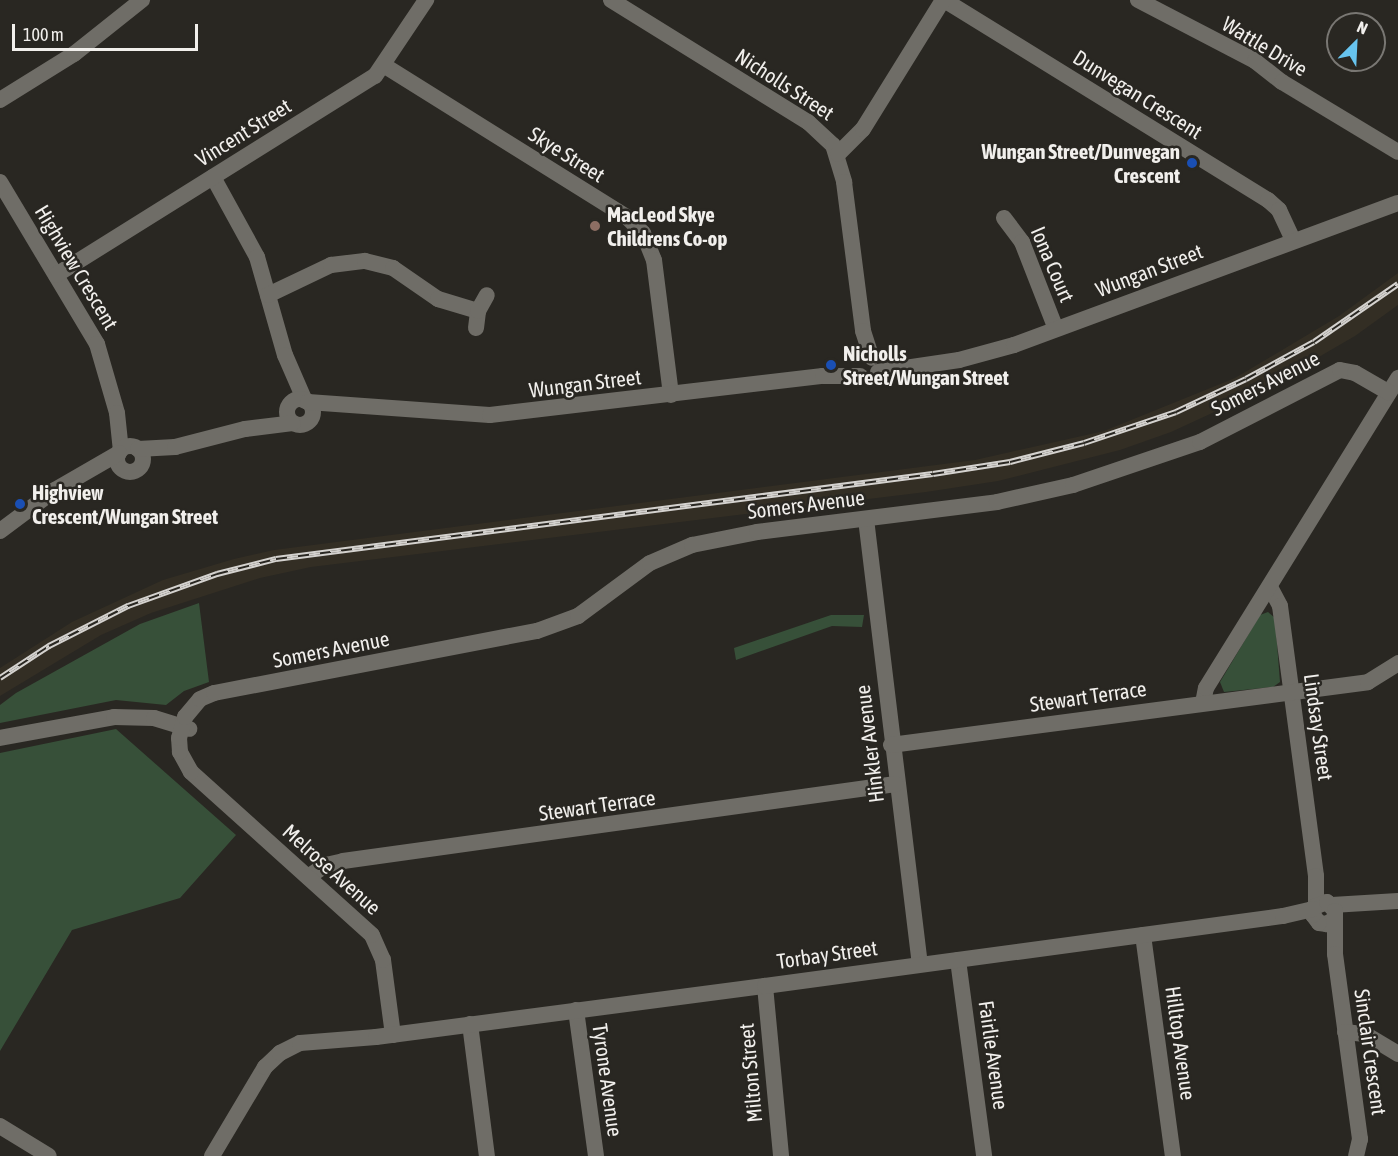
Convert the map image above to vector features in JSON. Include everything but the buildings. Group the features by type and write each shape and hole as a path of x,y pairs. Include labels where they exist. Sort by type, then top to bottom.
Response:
{"street":[{"path":"0,99 74,54 141,0"},
{"name":"Vincent Street","path":"56,275 368,81 385,66 426,0"},
{"name":"Nicholls Street","path":"611,0 819,129 837,154 844,182 867,365"},
{"path":"837,154 858,137 944,0"},
{"name":"Dunvegan Crescent","path":"944,0 962,5 1268,200 1279,210 1293,240"},
{"name":"Wattle Drive","path":"1138,0 1255,61 1282,82 1398,152"},
{"name":"Skye Street","path":"385,66 628,218 643,232 654,260 671,395"},
{"path":"213,177 250,240 299,410"},
{"name":"Highview Crescent","path":"0,182 97,344 127,454 143,459 141,466"},
{"name":"Wungan Street","path":"0,531 75,478 127,454 175,447 245,429 299,410 351,405 490,415 824,376 867,365 914,366 989,353 1398,203"},
{"name":"Iona Court","path":"1004,218 1022,242 1056,329"},
{"path":"268,296 331,266 365,261 393,268 438,299 477,319 488,295"},
{"name":"Somers Avenue","path":"184,733 204,707 227,693 537,631 578,616 650,563 692,545 1007,500 1104,475 1200,441 1340,370 1356,373 1389,393"},
{"path":"1210,702 1221,668 1398,378"},
{"name":"Wungan Street","path":"141,466 175,447"},
{"name":"Hinkler Avenue","path":"866,519 891,745 920,964"},
{"name":"Lindsay Street","path":"1270,587 1280,606 1316,876 1324,912"},
{"name":"Stewart Terrace","path":"891,745 1368,682 1398,663"},
{"path":"0,738 103,717 134,718 184,733"},
{"name":"Melrose Avenue","path":"184,733 188,768 200,784 308,878 378,944 384,1036"},
{"name":"Stewart Terrace","path":"308,878 326,865 343,861 896,784"},
{"name":"Torbay Street","path":"292,1051 470,1024 1398,901"},
{"name":"Sinclair Crescent","path":"1324,912 1335,954 1346,1032 1360,1139 1356,1156"},
{"name":"Hilltop Avenue","path":"1143,935 1173,1156"},
{"name":"Fairlie Avenue","path":"958,960 984,1156"},
{"name":"Milton Street","path":"765,986 781,1156"},
{"name":"Tyrone Avenue","path":"576,1010 596,1156"},
{"path":"470,1024 487,1156"},
{"path":"1346,1032 1365,1034 1398,1054"},
{"path":"212,1156 265,1067 292,1051"},
{"path":"221,1156 269,1077 292,1051"},
{"path":"0,1126 49,1156"}],"shaded area":[{"path":"1398,273 1398,305 1355,336 1262,390 1171,432 1120,450 998,481 926,492 311,567 260,578 151,613 101,635 0,696 0,668 72,622 163,580 234,559 274,550 975,460 1104,431 1235,378 1339,316"}],"green space":[{"path":"199,603 209,682 184,691 166,705 116,700 0,723 0,705 16,693 140,624"},
{"path":"1268,612 1275,618 1280,682 1273,687 1224,692 1220,682 1260,615"},
{"path":"831,615 864,615 862,627 832,626 736,660 734,648"},
{"path":"116,729 236,835 180,898 72,930 0,1051 0,753"}],"railway":[{"path":"0,678 49,646 128,606 217,574 276,559 933,474 1010,462 1084,443 1176,412 1246,379 1314,342 1398,284"}],"place":[{"name":"Wungan Street/Dunvegan Crescent","path":"1192,163"},
{"name":"MacLeod Skye Childrens Co-op","path":"595,226"},
{"name":"Nicholls Street/Wungan Street","path":"831,365"},
{"name":"Highview Crescent/Wungan Street","path":"20,504"}]}
